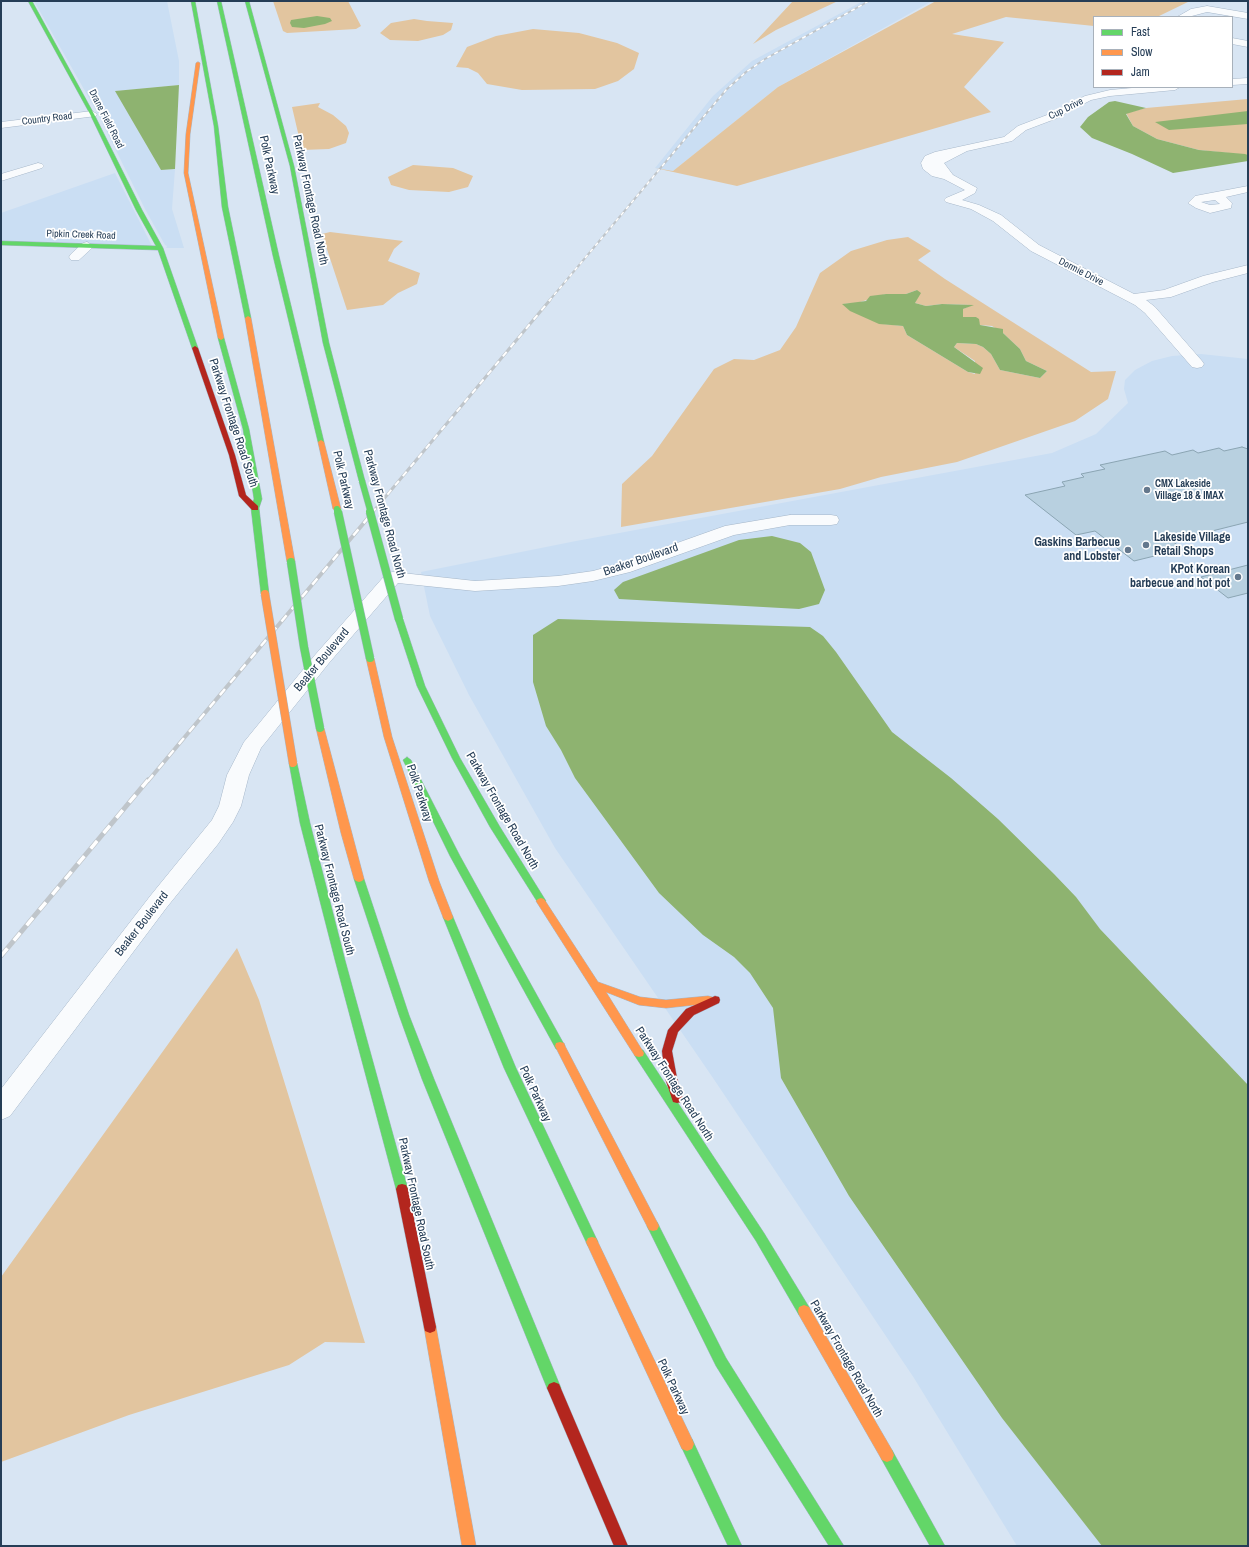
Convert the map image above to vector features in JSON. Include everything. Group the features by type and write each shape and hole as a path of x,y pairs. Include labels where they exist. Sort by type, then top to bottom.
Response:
{"main road":[{"name":"Drane Field Road","path":"30,1 92,114 160,248"},
{"path":"193,1 216,126 225,207 243,291 291,562 304,647 320,728 346,833 371,918 406,1022 555,1391 621,1546"},
{"name":"Polk Parkway","path":"219,1 276,256 337,509 388,737 432,874 463,958 510,1068 735,1546"},
{"name":"Parkway Frontage Road North","path":"247,1 292,166 324,336 399,619 422,686 456,758 495,827 594,984 763,1243 849,1387 938,1546"},
{"path":"228,40 231,9"},
{"path":"200,44 188,134 186,172 218,322 246,429 258,499 255,508"},
{"name":"Pipkin Creek Road","path":"1,243 160,248"},
{"name":"Parkway Frontage Road South","path":"160,248 232,455 243,496 255,508 265,594 293,763 305,823 338,952 398,1168 428,1315 469,1546"},
{"path":"383,715 455,856 571,1064 721,1362 837,1546"},
{"path":"594,984 638,1001 666,1004 715,1000 690,1012 672,1033 667,1051 671,1078 681,1116"}],"street":[{"path":"1185,16 1200,10 1216,10 1248,16"},
{"path":"1233,41 1248,44"},
{"path":"1233,82 1248,81"},
{"name":"Cup Drive","path":"962,150 1008,139 1022,128 1051,117 1097,95 1165,88"},
{"name":"Country Road","path":"1,124 92,114"},
{"path":"926,164 929,158 939,154 962,150"},
{"path":"938,164 938,162 945,157 962,150"},
{"path":"926,164 938,164"},
{"path":"926,164 930,171 948,177"},
{"path":"938,164 938,167 947,174 948,177"},
{"path":"1,178 38,166"},
{"name":"Dormie Drive","path":"948,177 971,188 971,191 966,194 950,200 975,208 997,218 1035,248 1132,298 1150,310 1180,347 1197,364"},
{"path":"1217,196 1248,189"},
{"path":"75,257 87,246"},
{"path":"1132,298 1166,294 1208,279 1248,269"},
{"name":"Beaker Boulevard","path":"1,1109 159,901 222,822 230,806 238,775 250,746 322,659 393,577 475,586 558,581 593,576 624,568 702,538 731,530 790,520 831,520"}],"shaded area":[{"path":"34,1 167,1 179,61 179,85 116,91 161,170 175,169 172,209 184,248 166,248 167,246 165,245 145,209 98,114"},
{"path":"273,1 348,1 361,26 356,29 287,33 283,31"},
{"path":"793,1 838,1 776,30 753,44"},
{"path":"863,1 932,1 778,87 673,171 655,168 713,96 752,61"},
{"path":"936,1 1190,1 1159,16 1093,16 1093,26 1006,17 952,34 1004,42 964,87 991,112 737,186 655,168 673,171 778,87"},
{"path":"317,16 330,18 332,21 325,24 304,28 292,27 290,23 291,20"},
{"path":"414,19 453,23 451,30 443,35 418,41 390,40 380,33 391,23"},
{"path":"533,29 579,33 617,43 639,53 634,69 618,81 595,89 522,90 487,84 478,73 468,68 456,67 467,47 496,36"},
{"path":"179,85 175,169 161,170 115,91"},
{"path":"1248,99 1248,155 1199,150 1157,139 1133,126 1126,113 1146,108"},
{"path":"1115,101 1146,108 1126,114 1133,126 1157,139 1199,150 1245,154 1248,155 1248,161 1173,173 1092,138 1080,127 1088,117 1109,102"},
{"path":"320,103 318,107 333,115 346,126 349,133 346,143 329,149 302,150 292,107"},
{"path":"1248,111 1248,124 1169,130 1155,122"},
{"path":"413,165 453,168 473,176 468,187 449,192 409,190 391,185 388,177"},
{"path":"115,173 152,246 1,241 1,213"},
{"path":"330,232 403,241 394,249 388,261 420,273 417,284 398,293 383,305 347,310 322,234"},
{"path":"908,237 931,251 918,260 945,279 1091,372 1116,371 1108,399 1075,421 957,462 881,477 840,489 621,527 622,484 652,456 714,369 734,359 754,360 780,350 796,327 820,273 851,251 887,240","holes":["917,290 915,303 926,306 942,304 972,305 963,309 963,317 976,317 980,325 992,326 1003,333 1020,349 1026,361 1047,371 1040,378 1000,370 991,354 983,347 976,344 957,343 954,347 975,361 975,374 968,372 907,335 903,326 883,324 843,304 857,303 886,294 906,294"]},
{"path":"917,290 921,293 915,303 926,306 942,304 974,305 963,309 963,317 976,317 979,319 980,325 1003,329 1003,333 1020,349 1026,361 1047,371 1040,378 1000,370 991,354 983,347 976,344 957,343 954,347 983,368 980,374 968,372 907,335 903,326 879,324 850,311 842,304 866,301 870,296 906,294"},
{"path":"1201,354 1248,359 1248,1546 1017,1546 914,1378 711,1075 555,848 469,695 430,616 421,572 576,541 1052,453 1096,434 1128,403 1124,389 1125,380 1135,370 1152,361 1172,356"},
{"path":"772,536 800,543 811,552 825,590 819,604 799,609 619,599 614,590 623,582 739,540"},
{"path":"558,619 810,627 823,636 836,652 892,732 951,778 998,819 1054,874 1076,897 1100,929 1248,1085 1248,1546 1102,1546 1002,1418 849,1196 781,1078 773,1008 750,973 734,957 703,935 659,893 575,778 561,750 546,726 533,682 533,635"},
{"path":"237,948 259,1000 365,1343 325,1342 289,1365 129,1415 1,1462 1,1277"}],"building":[{"name":"CMX Lakeside Village 18 & IMAX","path":"1242,447 1248,449 1248,522 1172,541 1183,549 1134,561 1095,531 1076,535 1025,495 1065,486 1062,482 1084,477 1081,474 1105,469 1100,465 1165,451 1172,455 1193,450 1198,453 1219,448 1224,451"},
{"name":"Lakeside Village Retail Shops","path":"1248,565 1248,593 1228,598 1201,577"}],"railway":[{"path":"549,301 726,90 746,72 765,59 869,1"},
{"path":"372,513 550,300"},
{"path":"148,781 373,512"},
{"path":"1,956 148,780"}],"traffic: fast":[{"path":"30,1 92,114 139,210 160,248 195,348"},
{"path":"193,1 216,126 225,207 248,318"},
{"path":"219,1 276,256 321,442"},
{"path":"247,1 292,166 326,343 362,481"},
{"path":"1,243 160,248"},
{"path":"221,338 246,429 258,499 255,508"},
{"path":"362,481 399,619"},
{"path":"255,508 265,594"},
{"path":"337,509 370,658"},
{"path":"291,562 304,647 320,728"},
{"path":"399,619 421,686 456,758 495,827 541,901"},
{"path":"407,760 455,856 560,1046"},
{"path":"293,763 305,823 340,960 402,1189"},
{"path":"359,879 404,1015 428,1079 554,1388"},
{"path":"448,917 510,1068 592,1242"},
{"path":"639,1053 760,1237 804,1311"},
{"path":"653,1226 721,1362 837,1546"},
{"path":"687,1444 735,1546"},
{"path":"887,1455 938,1546"}],"traffic: slow":[{"path":"198,63 188,134 186,173 221,338"},
{"path":"248,318 291,562"},
{"path":"321,442 337,509"},
{"path":"265,594 293,763"},
{"path":"370,658 388,737 434,881 448,917"},
{"path":"320,728 359,879"},
{"path":"541,901 639,1053"},
{"path":"594,984 639,1001 666,1004 708,1000"},
{"path":"560,1046 653,1226"},
{"path":"592,1242 687,1444"},
{"path":"804,1311 887,1455"},
{"path":"430,1327 469,1546"}],"traffic: jam":[{"path":"195,348 232,455 243,496 255,508"},
{"path":"677,1099 671,1078 667,1051 673,1030 690,1012 715,1000"},
{"path":"402,1189 430,1327"},
{"path":"554,1388 621,1546"}],"place":[{"name":"CMX Lakeside Village 18 & IMAX","path":"1147,490"},
{"name":"Lakeside Village Retail Shops","path":"1146,545"},
{"name":"Gaskins Barbecue and Lobster","path":"1128,550"},
{"name":"KPot Korean barbecue and hot pot","path":"1238,577"}]}
